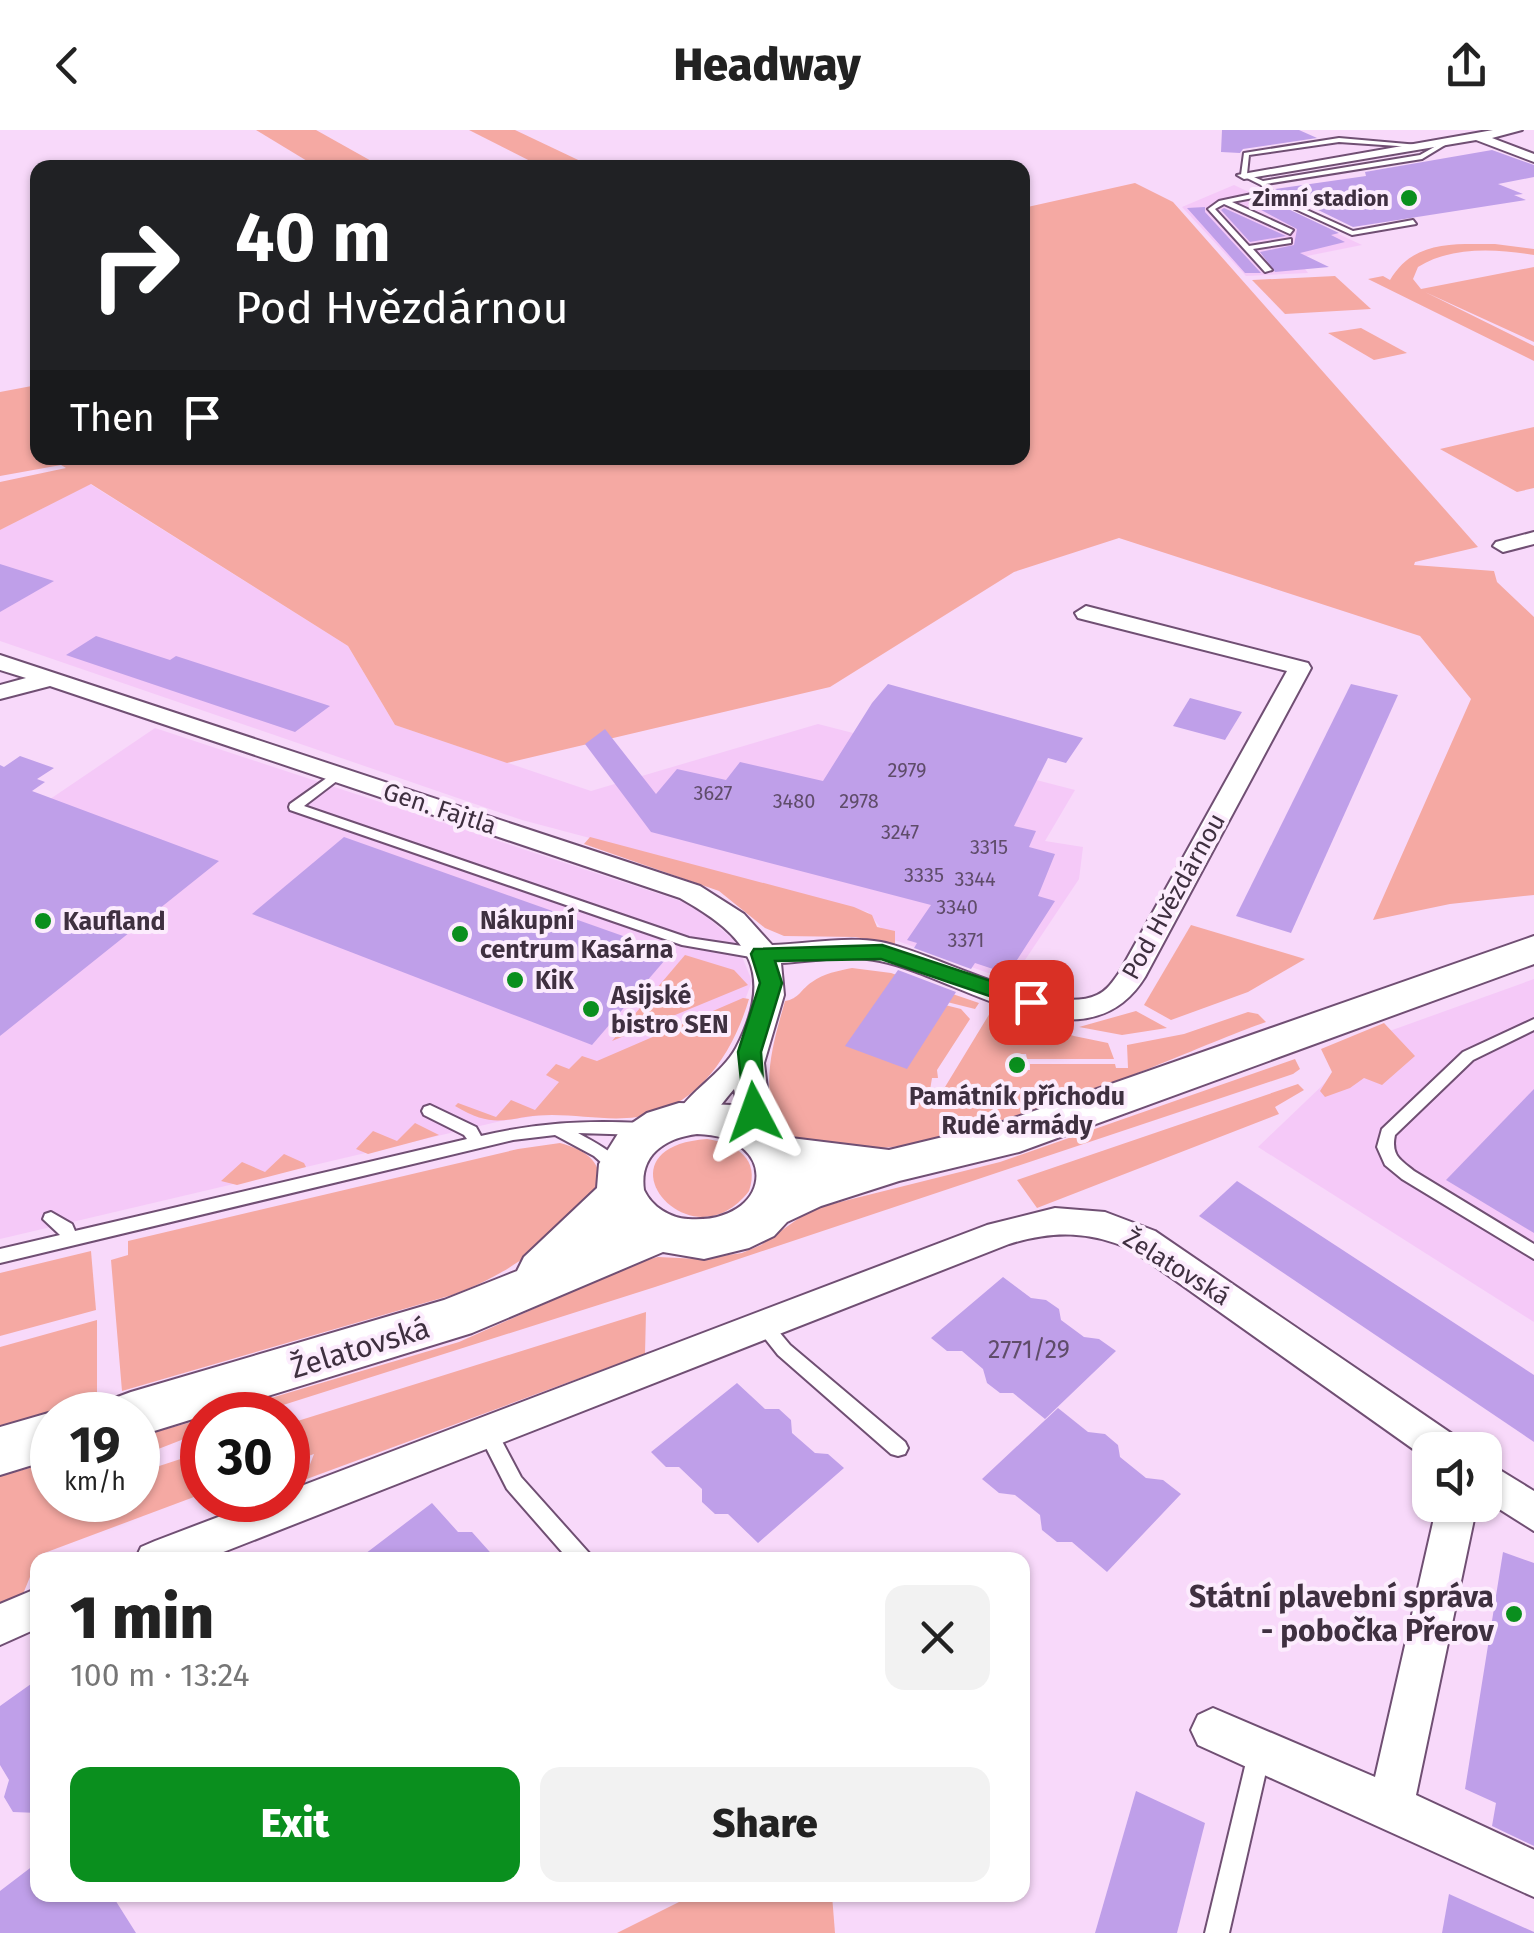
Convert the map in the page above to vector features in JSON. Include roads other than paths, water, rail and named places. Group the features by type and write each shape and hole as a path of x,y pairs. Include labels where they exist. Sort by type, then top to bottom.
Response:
{"main road":[{"path":"620,1183 642,1224 696,1241 721,1238 756,1224 772,1208 806,1193 899,1164 970,1150 1019,1135 1534,949"},
{"path":"674,1122 725,1119 765,1141 899,1164"},
{"name":"Želatovská","path":"526,1285 620,1183 637,1142 674,1122"},
{"path":"765,1141 782,1179 772,1208"},
{"name":"Želatovská","path":"160,1406 417,1330 660,1232"},
{"path":"0,1450 30,1442"}],"street":[{"path":"1244,175 1516,130"},
{"path":"1478,138 1534,158"},
{"path":"1503,546 1534,538"},
{"name":"Pod Hvězdárnou","path":"762,954 882,952 1044,1006 1093,1008 1112,1000 1131,977 1300,668 1086,612"},
{"name":"Gen. Fajtla","path":"0,662 690,892 742,927 762,954"},
{"path":"0,692 52,679"},
{"path":"762,954 771,983 750,1052 765,1141"},
{"path":"674,1122 750,1052"},
{"name":"Želatovská","path":"176,1552 1023,1226 1054,1219 1085,1220 1142,1240 1418,1432"},
{"path":"1502,1490 1534,1513"},
{"path":"1391,1807 1453,1522"},
{"path":"0,1625 30,1611"},
{"path":"1213,1730 1534,1874"}],"lane":[{"path":"1262,184 1422,157 1447,142"},
{"path":"1244,175 1262,184 1273,197 1352,232 1413,222"},
{"path":"1268,270 1212,209 1224,201 1271,192"},
{"path":"1224,201 1289,236 1248,248"},
{"path":"338,774 296,807 676,939 703,947 762,954"},
{"path":"1534,1024 1468,1056 1388,1133 1384,1146 1392,1161 1408,1175 1534,1252"},
{"path":"430,1111 470,1131 476,1144"},
{"path":"0,1256 342,1168 530,1131 674,1122"},
{"path":"559,1130 600,1152 620,1183"},
{"path":"51,1219 66,1229 70,1240"},
{"path":"764,1326 798,1362 898,1448"},
{"path":"487,1432 514,1483 575,1552"},
{"path":"1217,1933 1260,1750"}],"place":[{"name":"Zimní stadion","path":"1409,198"},
{"name":"Kaufland","path":"43,921"},
{"name":"Nákupní centrum Kasárna","path":"460,934"},
{"name":"KiK","path":"515,980"},
{"name":"Asijské bistro SEN","path":"591,1009"},
{"name":"Památník příchodu Rudé armády","path":"1017,1065"},
{"name":"Státní plavební správa - pobočka Přerov","path":"1514,1614"}]}
